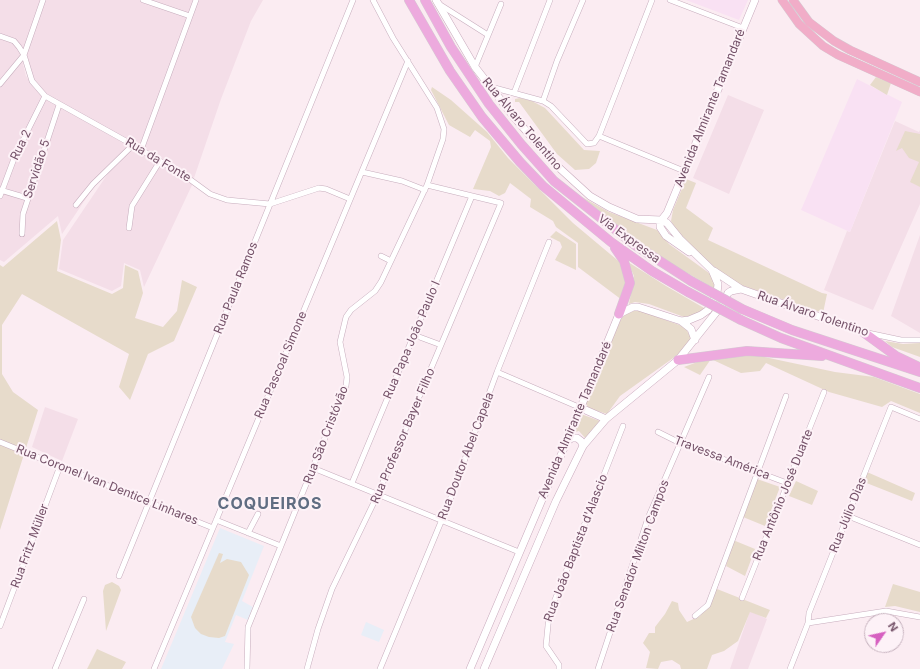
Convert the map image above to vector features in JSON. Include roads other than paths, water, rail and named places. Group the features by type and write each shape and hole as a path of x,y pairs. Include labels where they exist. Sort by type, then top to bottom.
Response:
{"highway":[{"name":"Via Expressa","path":"408,0 450,71 491,127 543,186 611,242 652,271 741,320 781,338 831,357 920,388"},
{"name":"Via Expressa","path":"425,0 451,47 489,104 521,144 554,180 629,241 691,281 742,309 792,330 920,372"},
{"path":"611,242 624,261 630,283 628,293 619,314"},
{"path":"863,332 896,356 920,368"},
{"path":"678,360 747,351 831,357"}],"main road":[{"name":"Avenida Almirante Tamandaré","path":"665,219 755,0"},
{"path":"782,0 799,24 813,38 838,55 920,92"},
{"path":"793,0 805,16 817,28 844,47 920,82"},
{"name":"Rua Álvaro Tolentino","path":"437,1 475,67 538,145 590,196 609,207 637,219 665,219"},
{"path":"864,67 867,58"},
{"path":"665,219 660,227 666,236 700,259 712,270 717,280 718,290 708,310 696,318 681,321"},
{"name":"Rua Álvaro Tolentino","path":"712,270 741,289 863,332"},
{"name":"Avenida Almirante Tamandaré","path":"484,669 556,501 583,446 606,419 678,360 722,305 728,293 741,289"},
{"path":"619,314 633,307 638,307 681,321 690,329 695,340"},
{"name":"Avenida Almirante Tamandaré","path":"470,669 581,408 619,314"},
{"path":"581,408 606,419"},
{"path":"567,441 572,438 577,438 581,441 583,446"}],"street":[{"path":"0,84 24,55 43,0"},
{"path":"143,0 190,16"},
{"path":"141,150 196,0"},
{"name":"Rua Paula Ramos","path":"119,576 353,0"},
{"name":"Rua São Cristóvão","path":"246,669 248,627 346,386 347,377 340,342 346,317 351,310 375,291 382,282 426,187 440,148 444,129 437,108 373,0"},
{"path":"514,94 550,0"},
{"path":"543,101 557,61 583,0"},
{"path":"491,87 543,101 551,106 587,144 594,143 652,0"},
{"path":"670,0 743,28"},
{"path":"437,1 488,35"},
{"path":"475,67 501,4"},
{"name":"Rua da Fonte","path":"0,36 14,41 24,55 29,75 36,87 45,96 133,145 219,198 270,204 319,188 326,189 350,199"},
{"name":"Rua Pascoal Simone","path":"154,669 408,61"},
{"name":"Rua 2","path":"0,192 15,156 45,96"},
{"name":"Servidão 5","path":"22,234 22,218 59,105"},
{"path":"598,136 684,172"},
{"path":"76,205 93,184 133,145"},
{"path":"129,228 132,206 160,161"},
{"path":"362,172 402,182 472,196"},
{"path":"0,192 28,198"},
{"name":"Rua Professor Bayer Filho","path":"307,669 318,629 332,589 378,494 501,203 472,196"},
{"name":"Rua Papa João Paulo I","path":"352,484 472,196"},
{"name":"Rua Doutor Abel Capela","path":"380,669 442,520 498,372 550,242"},
{"path":"381,256 391,261"},
{"name":"Rua Álvaro Tolentino","path":"863,332 901,340 920,340"},
{"path":"414,335 441,345"},
{"path":"498,372 581,408"},
{"name":"Rua Senador Milton Campos","path":"598,669 648,518 709,377"},
{"name":"Rua Antônio José Duarte","path":"742,598 824,392"},
{"path":"695,616 708,605 786,396"},
{"name":"Rua Júlio Dias","path":"790,669 808,623 809,612 891,407 920,419"},
{"name":"Rua João Baptista d'Alascio","path":"559,669 559,665 546,646 549,615 624,426"},
{"name":"Travessa América","path":"658,432 680,443 787,483"},
{"name":"Rua Coronel Ivan Dentice Linhares","path":"0,442 213,528"},
{"name":"Rua Fritz Müller","path":"0,626 60,466"},
{"path":"313,468 519,552"},
{"path":"248,533 258,514"},
{"path":"848,516 920,545"},
{"name":"Rua Coronel Ivan Dentice Linhares","path":"216,520 281,546"},
{"path":"55,669 84,599"},
{"path":"808,623 886,611 920,617"}],"district":[{"name":"COQUEIROS","path":"270,504"}]}
